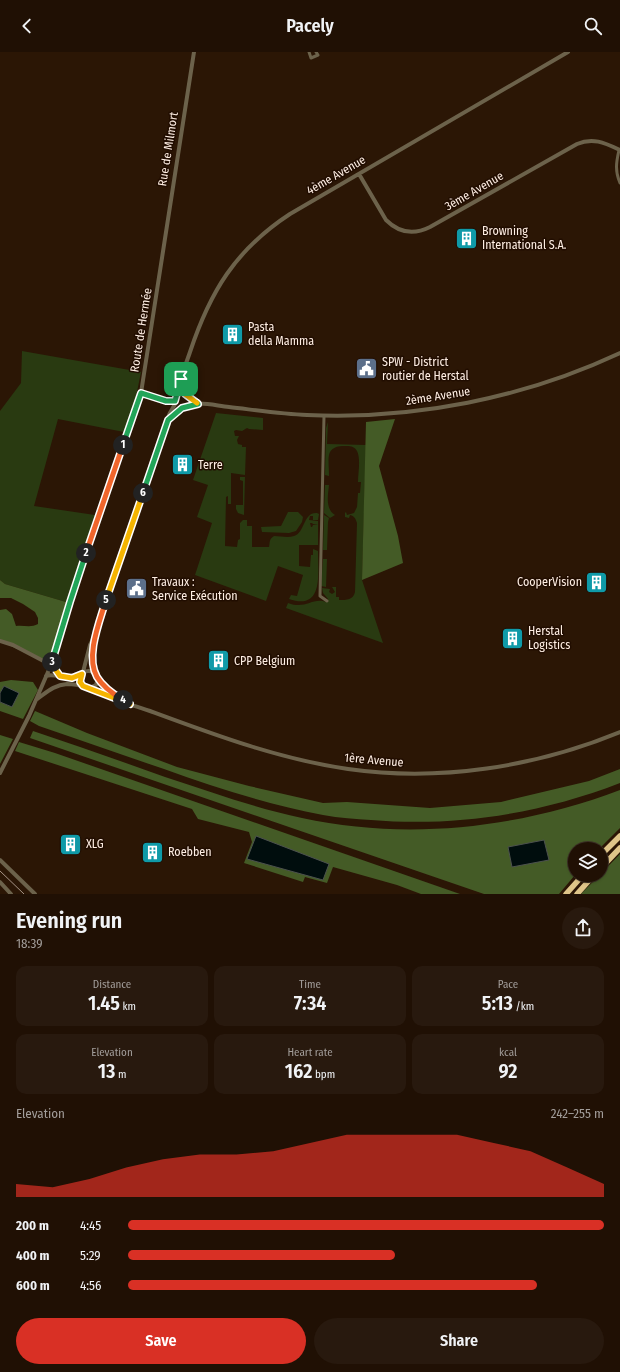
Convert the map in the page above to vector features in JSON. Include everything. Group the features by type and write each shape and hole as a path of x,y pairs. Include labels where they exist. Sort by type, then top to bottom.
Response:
{"highway":[{"path":"608,848 620,836"},
{"path":"608,861 620,848"},
{"path":"566,894 577,882"},
{"path":"577,894 588,882"}],"street":[{"name":"Rue de Milmort","path":"163,249 194,52"},
{"path":"309,52 311,58 318,55 316,52"},
{"name":"4ème Avenue","path":"95,673 93,645 96,633 175,402 181,379 205,312 219,286 239,259 263,234 279,222 568,52"},
{"name":"3ème Avenue","path":"359,174 386,220 401,230 413,232 430,227 577,144 586,141 599,141 620,150"},
{"path":"620,150 616,166 617,176 620,183"},
{"name":"Route de Hermée","path":"0,773 36,700 51,665 70,602 141,393 163,249"},
{"name":"2ème Avenue","path":"184,407 198,404 265,412 324,416 413,411 475,401 510,392 558,378 619,355"},
{"path":"181,379 185,394"},
{"path":"141,393 166,401 175,402 179,407 184,407"},
{"path":"177,395 180,393 185,394 198,404"},
{"path":"168,420 189,403 189,397"},
{"path":"166,401 171,410"},
{"path":"324,416 320,596 327,601"},
{"name":"4ème Avenue","path":"82,673 90,645 96,633"},
{"path":"0,641 13,645 53,666 60,676"},
{"path":"46,676 54,675 72,678 88,670 95,673"},
{"path":"82,673 80,682 83,686"},
{"name":"1ère Avenue","path":"95,673 112,693 130,704"},
{"path":"89,688 96,685 98,678"},
{"path":"44,683 46,686 51,688"},
{"name":"1ère Avenue","path":"36,700 51,688 66,684 83,686 246,746 282,756 343,768 393,772 442,772 503,766 564,752 620,732"},
{"path":"0,860 36,894"},
{"path":"0,882 11,894"}],"green space":[{"path":"22,351 141,372 136,397 124,432 58,419 34,506 95,515 66,602 5,584 0,580 0,411 21,383"},
{"path":"216,413 263,418 263,430 247,428 242,431 234,431 235,436 239,436 237,440 238,444 242,445 242,447 246,447 245,475 231,473 231,504 228,504 228,496 226,497 225,546 237,547 238,540 240,539 240,523 243,520 247,520 247,526 252,526 252,547 269,547 270,539 272,537 294,536 298,534 309,516 317,513 319,514 318,520 313,520 313,516 310,516 309,520 318,521 318,525 318,545 299,545 299,566 310,567 313,549 318,551 317,588 314,595 308,600 300,601 289,599 291,595 297,596 303,575 278,566 266,601 195,575 212,523 197,517 208,485 193,480","holes":["310,523 318,525 313,525 311,527"]},
{"path":"395,419 379,466 398,536 403,563 362,580 366,422"},
{"path":"328,422 327,444 366,445 362,580 383,643 286,608 288,603 300,605 317,601 326,602 328,599 323,593 322,588 330,589 329,592 332,594 335,592 332,587 336,587 336,597 339,597 339,600 347,600 353,597 355,592 357,523 353,516 350,515 349,518 345,517 345,513 346,512 347,515 354,513 357,507 358,493 360,493 361,482 358,482 359,458 357,451 353,447 340,446 334,448 329,454 329,476 325,475 326,428"},
{"path":"240,477 245,477 244,515 238,513 236,509 236,505 243,505 243,481 240,480"},
{"path":"325,485 329,485 328,506 335,515 330,518 324,513"},
{"path":"288,512 298,512 303,517 302,522 296,531 289,533 262,532 261,527 281,526"},
{"path":"324,515 329,518 327,550 323,550"},
{"path":"323,559 327,559 326,587 321,586"},
{"path":"0,580 5,584 66,602 51,659 49,661 43,661 0,641 0,610 6,609 12,614 16,626 30,626 38,624 38,618 35,612 23,604 11,598 0,598"},
{"path":"11,680 33,682 38,690 23,719 0,711 0,702 12,707 4,686 0,693 0,682"},
{"path":"35,711 87,733 177,767 249,786 323,803 347,802 430,808 501,802 589,781 620,769 620,783 559,803 497,816 466,820 403,822 335,817 303,811 243,795 39,726 30,721"},
{"path":"33,731 250,805 302,818 342,825 382,829 423,829 463,827 503,822 543,814 620,790 620,828 606,842 568,842 569,882 559,894 484,894 30,738"},
{"path":"0,735 13,739 0,764"},
{"path":"19,742 55,753 460,894 421,894 397,885 333,867 327,883 305,877 303,882 244,863 252,842 249,832 198,819 192,809 15,751"},
{"path":"620,854 620,894 581,894 593,882 608,882 608,866"}],"shaded area":[{"path":"4,686 19,693 12,707 0,702 0,693"},
{"path":"256,836 329,864 323,880 247,859"},
{"path":"544,840 549,860 512,867 508,847"}],"railway":[{"path":"0,871 24,894"}],"place":[{"name":"Browning International S.A.","path":"467,238"},
{"name":"Pasta della Mamma","path":"232,334"},
{"name":"SPW - District routier de Herstal","path":"367,369"},
{"name":"Terre","path":"182,465"},
{"name":"CooperVision","path":"597,582"},
{"name":"Travaux : Service Exécution","path":"136,589"},
{"name":"Herstal Logistics","path":"513,638"},
{"name":"CPP Belgium","path":"219,661"},
{"name":"XLG","path":"71,844"},
{"name":"Roebben","path":"152,852"}],"route":[{"path":"181,379 185,394 198,404 182,408 168,420 99,622 93,645 94,667 98,678 112,693 130,704 103,695 83,686 80,682 80,676 82,674 72,678 60,676 51,665 70,602 141,393 166,401 175,401 181,379"}]}
